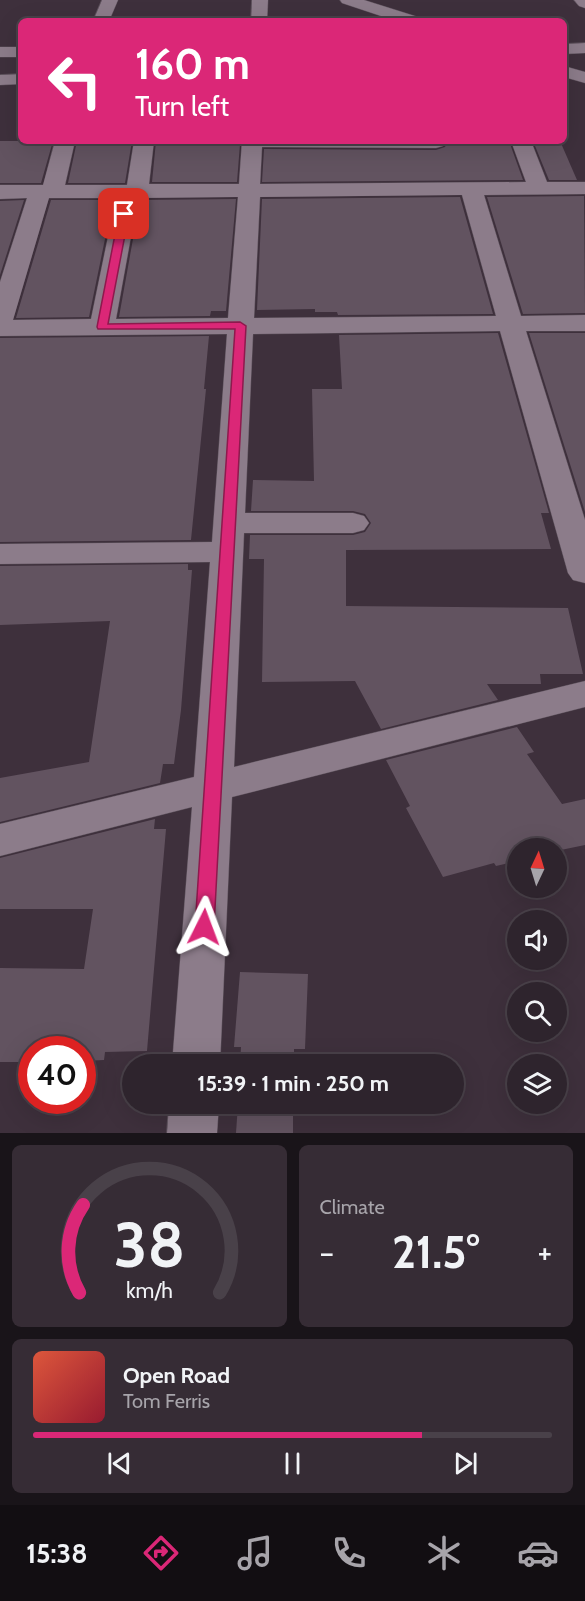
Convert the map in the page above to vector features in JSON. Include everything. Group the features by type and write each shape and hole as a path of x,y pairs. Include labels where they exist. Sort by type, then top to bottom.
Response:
{"street":[{"path":"102,18 110,0"},
{"path":"259,18 260,0"},
{"path":"348,0 403,18"},
{"path":"582,0 585,3"},
{"path":"567,49 585,48"},
{"path":"0,52 18,52"},
{"path":"567,73 584,86"},
{"path":"0,322 64,144"},
{"path":"102,327 143,144"},
{"path":"197,1054 252,144"},
{"path":"436,144 459,189 511,323 585,573"},
{"path":"522,144 539,188"},
{"path":"0,192 585,188"},
{"path":"0,328 585,323"},
{"path":"0,554 228,538 353,523"},
{"path":"0,840 213,789 585,694"},
{"path":"192,1133 193,1114"}],"building":[{"path":"0,141 18,141 18,144 52,144 41,183 0,183"},
{"path":"76,144 132,144 125,183 68,183"},
{"path":"156,144 240,144 237,182 152,182"},
{"path":"446,144 510,144 523,180 262,182 264,149 436,150 445,147"},
{"path":"534,144 561,144 577,180 549,180"},
{"path":"584,196 585,313 523,314 487,197"},
{"path":"460,197 493,314 338,315 337,312 315,312 315,309 257,310 262,199"},
{"path":"236,199 226,311 211,311 210,316 119,317 140,200"},
{"path":"24,200 0,275 0,201"},
{"path":"51,200 113,200 89,317 16,318"},
{"path":"498,333 549,513 541,513 551,549 346,550 346,606 568,608 583,674 540,674 541,684 487,684 498,700 381,729 355,681 262,682 264,559 249,559 250,535 353,535 365,532 371,523 365,514 353,511 251,511 253,480 314,481 312,389 342,389 339,335"},
{"path":"529,333 585,333 585,512"},
{"path":"209,336 191,540 0,542 0,338"},
{"path":"188,564 188,570 192,570 181,710 174,764 163,764 160,783 0,822 0,778 89,762 110,621 0,625 0,566"},
{"path":"517,727 534,752 527,754 562,804 585,799 585,845 567,849 567,838 507,838 507,864 496,866 494,863 443,877 406,808 410,806 386,760"},
{"path":"155,819 154,829 166,829 147,1051 105,1052 104,1060 96,1060 96,1036 18,1036 18,1062 0,1062 0,968 84,969 93,909 0,909 0,858"},
{"path":"240,972 308,974 305,1049 294,1049 294,1054 241,1054 241,1047 234,1047"},
{"path":"237,1114 293,1114 293,1133 236,1133"}],"route":[{"path":"124,214 102,327 240,326 204,927"}]}
